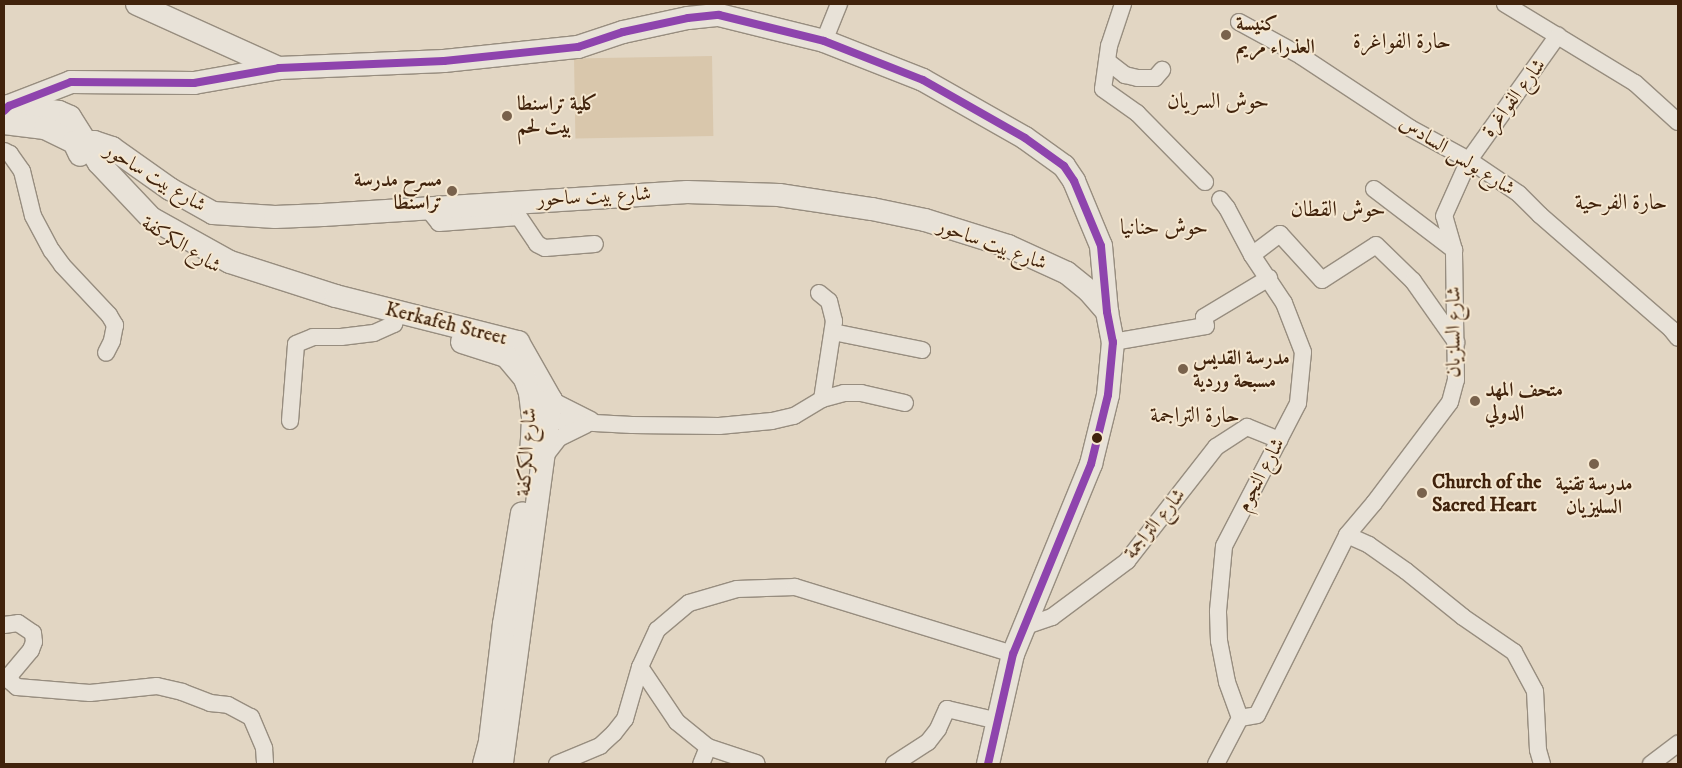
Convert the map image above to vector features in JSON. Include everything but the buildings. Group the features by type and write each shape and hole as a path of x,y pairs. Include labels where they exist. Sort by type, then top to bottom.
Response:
{"street":[{"path":"137,4 279,68"},
{"path":"824,41 839,4"},
{"path":"1123,4 1109,46 1103,90 1137,113 1205,182"},
{"name":"شارع الفواغرة","path":"1505,4 1635,83 1678,122"},
{"path":"5,113 71,82 194,83 279,68 444,61 578,47 632,30 720,10 824,41 923,80 1025,138 1064,166 1074,181 1101,246 1107,312 1113,342 1108,395 1091,464 1013,654 988,764"},
{"name":"شارع بولس السادس","path":"1239,22 1302,56 1410,128 1469,160 1519,194 1678,338"},
{"name":"شارع الفواغرة","path":"1469,160 1558,35"},
{"path":"1107,62 1125,75 1138,78 1155,78 1162,70"},
{"path":"5,113 51,111 57,98 71,82"},
{"name":"شارع الكركفة","path":"51,111 50,115 53,124 74,140 85,164 108,193 143,224 210,268 287,294 397,318 506,356 525,378 530,393 544,414 531,456 504,624 490,741 485,764"},
{"name":"شارع بيت ساحور","path":"5,113 74,140 112,148 170,189 213,213 275,217 687,192 779,195 872,209 925,220 1008,246 1067,273 1089,291 1107,312"},
{"path":"4,151 10,154 22,171 33,216 52,251 62,265 109,315 115,325 112,341 106,353"},
{"name":"شارع السلزيان","path":"1240,718 1258,715 1347,535 1374,503 1450,402 1456,380 1454,250 1444,216 1469,160"},
{"path":"1374,189 1454,250"},
{"name":"شارع النجوم","path":"1220,199 1227,208 1252,255 1284,303 1303,352 1298,403 1224,546 1218,611 1219,641 1228,682 1240,718"},
{"path":"427,208 439,223 520,217 537,244 545,248 595,244"},
{"path":"1252,255 1280,234 1322,280 1376,244 1413,281 1456,342"},
{"path":"1113,342 1206,326 1204,317 1269,278"},
{"path":"819,293 829,301 832,310 833,332 822,399"},
{"path":"290,421 296,344 313,336 341,337 374,333 397,318"},
{"path":"833,332 922,350"},
{"path":"485,764 493,762 500,764 544,456 544,414 598,422 641,425 748,424 794,416 822,399 844,393 861,393 906,403"},
{"path":"544,456 551,445 567,432 598,422"},
{"name":"شارع التراجمة","path":"1023,627 1052,617 1127,560 1216,447 1247,427 1280,440"},
{"path":"1347,535 1369,545 1406,571 1463,617 1514,652 1534,691 1538,750 1542,764"},
{"path":"557,764 600,746 614,733 625,719 640,667 657,630 690,603 713,595 747,588 795,587 1013,654"},
{"path":"4,625 18,623 34,633 34,642 31,650 11,674 10,681 17,687 90,693 157,686 182,692 210,703 228,705 252,717 264,748 265,764"},
{"path":"640,667 677,722 708,747 756,763"},
{"path":"894,764 928,742 938,729 948,709 998,721"},
{"path":"1216,764 1240,718"},
{"path":"1650,764 1678,744"},
{"path":"701,764 708,747"}],"shaded area":[{"path":"712,56 713,136 575,138 574,58"}],"transit line":[{"path":"4,111 9,106 71,82 194,83 279,68 444,61 578,47 623,32 688,18 719,15 824,41 923,80 1025,138 1064,166 1074,181 1101,246 1107,312 1113,342 1108,395 1091,464 1013,654 988,764"}],"place":[{"name":"كنيسة العذراء مريم","path":"1226,35"},
{"name":"كلية تراسنطا بيت لحم","path":"507,116"},
{"name":"مسرح مدرسة تراسنطا","path":"452,191"},
{"name":"مدرسة القديس مسبحة وردية","path":"1183,369"},
{"name":"متحف المهد الدولي","path":"1475,401"},
{"name":"مدرسة تقنية السليزيان","path":"1594,464"},
{"name":"Church of the Sacred Heart","path":"1422,493"}],"district":[{"name":"حارة الفواغرة","path":"1402,42"},
{"name":"حوش السريان","path":"1218,102"},
{"name":"حارة الفرحية","path":"1621,203"},
{"name":"حوش القطان","path":"1338,210"},
{"name":"حوش حنانيا","path":"1164,228"},
{"name":"حارة التراجمة","path":"1195,416"}]}
